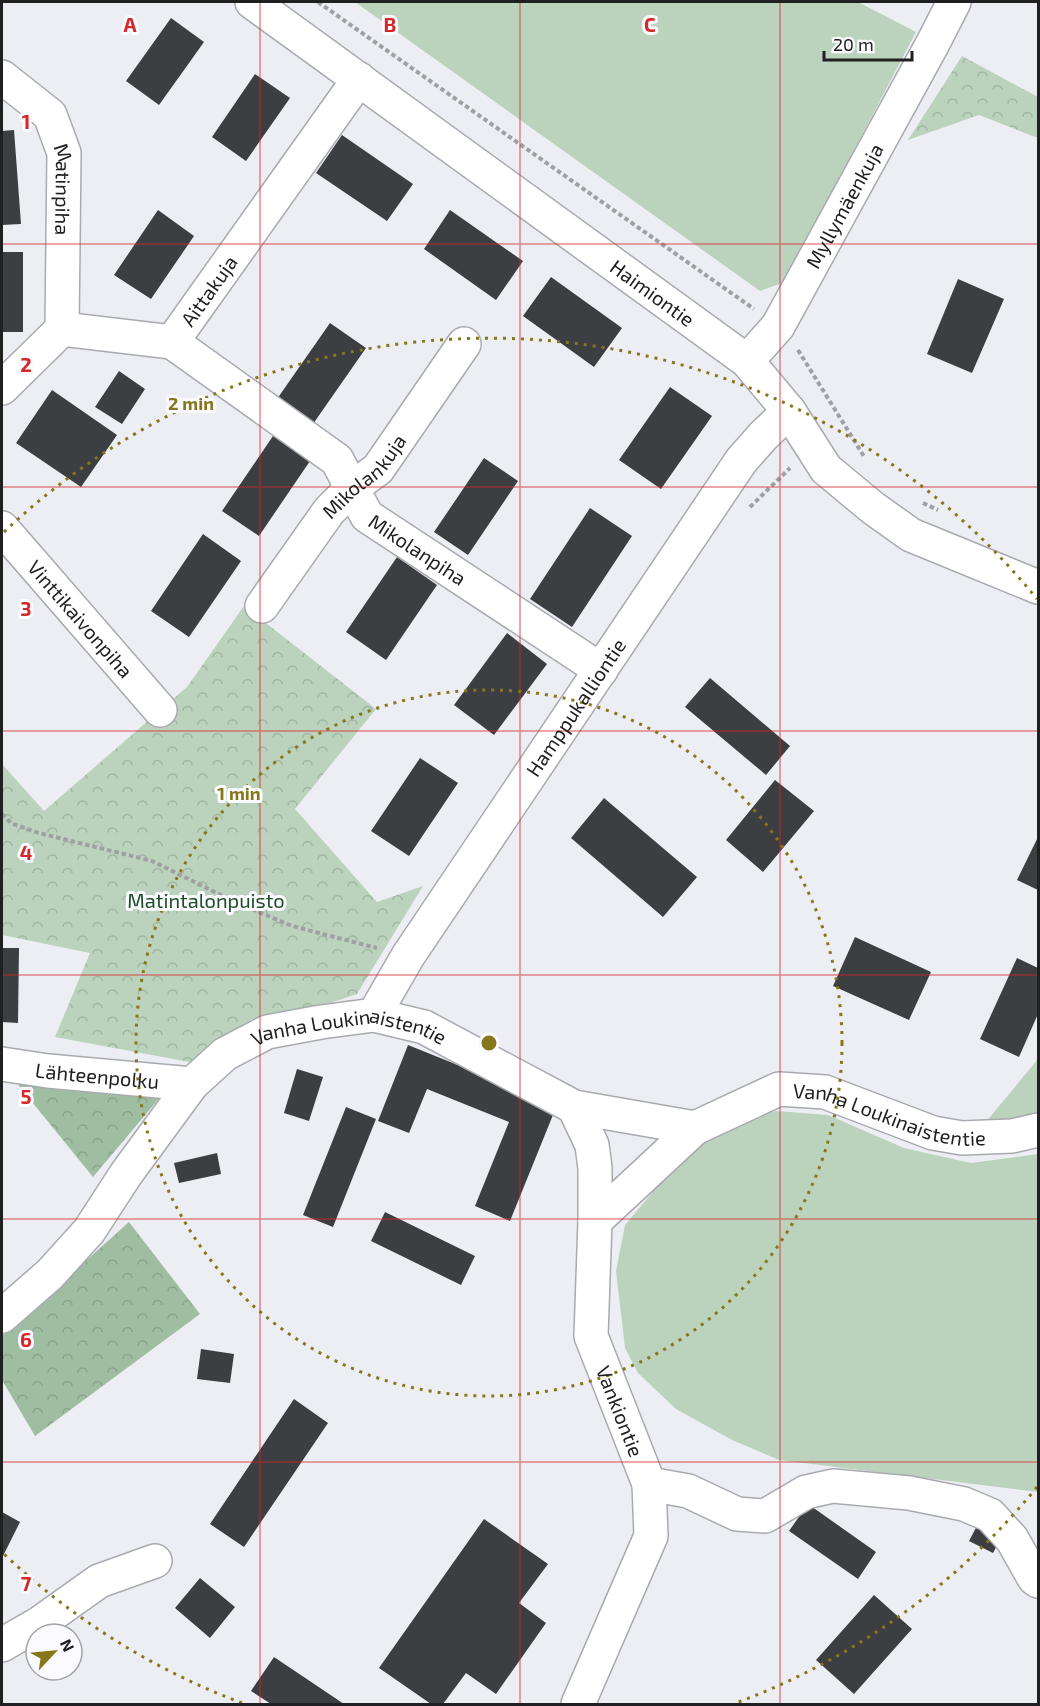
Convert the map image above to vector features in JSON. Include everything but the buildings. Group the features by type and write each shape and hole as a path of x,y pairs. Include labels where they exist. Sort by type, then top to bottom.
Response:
{"street":[{"name":"Haimiontie","path":"252,2 747,361 789,411 826,469 866,502 911,535 1038,587"},
{"name":"Myllymäenkuja","path":"747,361 778,326 954,2"},
{"name":"Matinpiha","path":"2,77 50,115 64,153 62,329"},
{"name":"Aittakuja","path":"62,329 172,342 359,80"},
{"path":"2,388 62,329"},
{"name":"Mikolanpiha","path":"172,342 337,460 367,516 601,670"},
{"name":"Mikolankuja","path":"262,606 329,511 352,488 378,469 464,344"},
{"name":"Hamppukalliontie","path":"374,1015 408,956 741,461 789,411"},
{"name":"Vinttikaivonpiha","path":"2,528 159,710"},
{"name":"Vanha Loukinaistentie","path":"2,1316 50,1274 89,1231 126,1174 192,1084 225,1054 267,1032 374,1015 424,1027 574,1107 695,1128 779,1089 825,1092 933,1133 962,1138 1012,1136 1038,1130"},
{"name":"Lähteenpolku","path":"2,1064 48,1071 192,1084"},
{"name":"Vankiontie","path":"574,1107 592,1145 595,1168 596,1221 591,1336 649,1484 651,1536 578,1704"},
{"path":"596,1221 695,1128"},
{"path":"649,1484 688,1491 737,1514 765,1516 806,1492 833,1486 909,1493 964,1504 990,1515 1012,1539 1034,1578 1038,1581"},
{"path":"2,1645 40,1623 99,1581 155,1561"}],"path":[{"path":"2,814 11,823 39,833 152,861 233,901 292,926 408,956"}],"green space":[{"path":"355,2 858,2 916,32 785,282 760,291"},
{"path":"962,56 1038,97 1038,138 979,115 908,140"},
{"name":"Matintalonpuisto","path":"244,606 376,709 295,809 377,902 423,886 357,994 327,1004 252,1019 195,1063 55,1037 90,953 2,935 2,764 44,811 187,687"},
{"path":"1038,1059 1038,1116 985,1123"},
{"path":"15,1081 162,1095 93,1177"},
{"path":"776,1111 828,1115 904,1148 971,1163 1038,1154 1038,1492 779,1460 732,1440 676,1409 638,1373 625,1348 616,1271 625,1225 666,1176 725,1126"},
{"path":"129,1222 200,1314 35,1436 2,1380 2,1336"}]}
